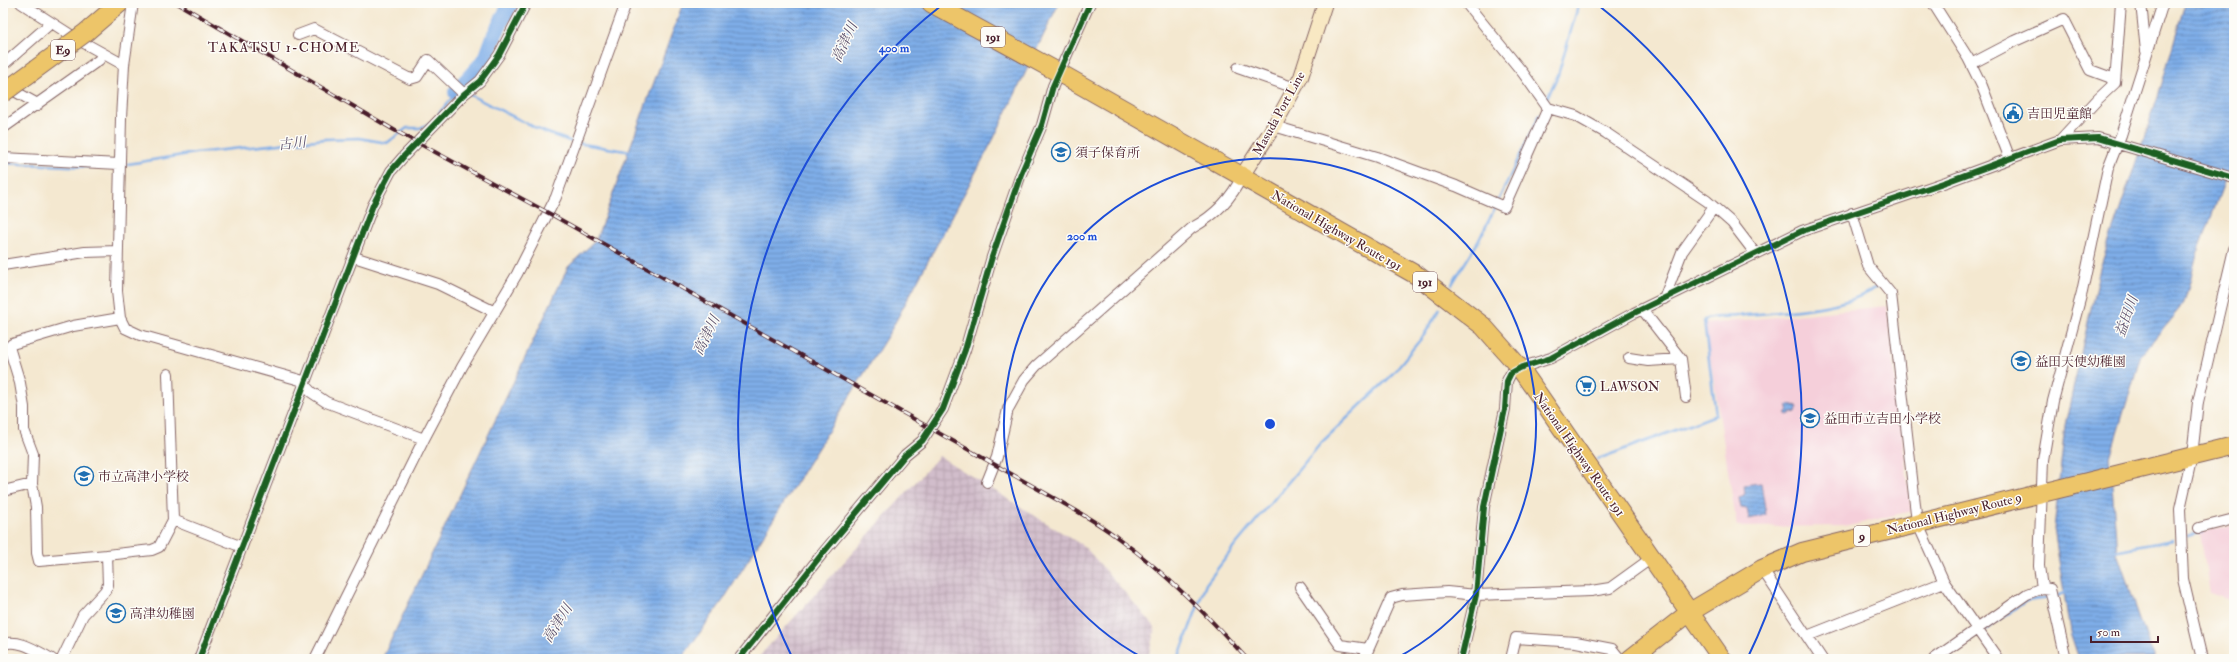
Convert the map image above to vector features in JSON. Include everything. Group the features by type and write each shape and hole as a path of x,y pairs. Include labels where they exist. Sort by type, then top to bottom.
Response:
{"highway":[{"name":"E9","path":"3,84 42,56 105,3"},
{"name":"E9","path":"3,93 85,33 120,3"},
{"name":"National Highway Route 191","path":"931,3 1058,72 1418,276 1483,326 1520,368 1653,557 1722,659"},
{"name":"National Highway Route 9","path":"1630,659 1690,612 1762,569 1802,552 1917,522 2234,446"}],"main road":[{"name":"Masuda Port Line","path":"1242,176 1274,126 1301,77 1325,3"}],"street":[{"path":"21,3 51,23 124,65"},
{"path":"133,3 124,65 119,164 117,291 120,318 125,328 140,335 265,368 300,380 311,392 326,402 424,439"},
{"path":"199,659 373,205 391,172 464,94 480,81 499,55 526,3"},
{"path":"315,659 424,439 462,367 517,274 556,197 626,3"},
{"path":"739,659 822,554 905,455 922,442 943,409 965,350 992,257 1021,174 1042,126 1058,72 1090,3"},
{"path":"1466,3 1523,72 1548,108 1576,116 1606,133 1714,207 1732,223 1755,253"},
{"path":"1933,3 1971,64 2010,159"},
{"path":"2060,140 2115,83 2121,3"},
{"path":"2141,3 2147,57"},
{"path":"2042,588 2039,566 2044,491 2043,460 2053,401 2082,292 2108,168 2121,144 2163,3"},
{"path":"1971,64 2015,41 2064,19 2090,70 2109,77 2115,83"},
{"path":"3,65 51,23"},
{"path":"298,36 314,29 410,79 417,77 428,60 464,94"},
{"path":"3,128 37,106 99,60 103,54"},
{"path":"1238,68 1295,88"},
{"path":"3,84 34,102 37,106"},
{"path":"1274,126 1377,157 1456,186 1504,207 1548,108"},
{"path":"1461,659 1476,595 1484,507 1505,409 1507,381 1511,373 1520,368 1551,358 1642,309 1802,231 2010,159 2060,140 2098,138 2234,178"},
{"path":"3,158 119,164"},
{"path":"987,482 997,457 1008,409 1024,380 1036,366 1192,228 1209,218 1234,193 1242,176"},
{"path":"1664,299 1682,252 1714,207"},
{"path":"1852,213 1868,266 1891,294 1917,522 1944,582 1998,659"},
{"path":"2202,659 2183,580 2180,540 2180,509 2198,402 2234,249"},
{"path":"3,265 77,253 118,251"},
{"path":"354,257 438,284 495,312"},
{"path":"1642,309 1681,359 1686,397"},
{"path":"120,318 73,326 12,344 9,347 20,383 24,406 24,430 33,454 32,484 39,561 152,550 159,547 173,520 168,374"},
{"path":"1629,358 1648,361 1681,359"},
{"path":"3,491 32,484"},
{"path":"2199,528 2234,519"},
{"path":"173,520 242,547"},
{"path":"62,659 83,615 105,591 108,585 107,555"},
{"path":"1364,659 1391,598 1402,595 1447,592 1476,595 1591,591 1610,588 1653,557"},
{"path":"1762,569 1822,659"},
{"path":"1807,636 1944,582"},
{"path":"1300,587 1340,645 1368,649"},
{"path":"1934,659 2027,594 2042,588 2050,589 2066,659"},
{"path":"1511,659 1516,638 1576,642 1612,650 1620,659"},
{"path":"3,644 12,641 22,643 52,659"}],"shaded area":[{"name":"益田市立吉田小学校","path":"1887,306 1911,511 1849,526 1737,527 1705,324"},
{"path":"939,456 1085,547 1155,627 1148,659 757,659"},
{"path":"2234,525 2234,602 2210,593 2200,533"}],"water":[{"name":"高津川","path":"683,3 1059,3 993,140 891,330 724,599 681,659 382,659 568,267 596,240"},
{"name":"益田川","path":"2185,3 2234,3 2234,156 2197,255 2184,303 2141,355 2110,457 2117,553 2154,659 2079,659 2070,632 2054,529 2065,425 2100,268 2158,97"},
{"path":"1789,405 1798,407 1796,412 1787,415 1785,413 1789,410 1787,407"},
{"path":"1761,483 1766,515 1749,519 1747,509 1741,508 1739,498 1745,494 1744,485"}],"waterway":[{"name":"古川","path":"456,92 486,59 495,34 511,3"},
{"path":"1546,100 1558,75 1579,3"},
{"name":"古川","path":"439,113 457,92"},
{"path":"468,94 542,131 572,142"},
{"path":"1498,201 1540,114"},
{"name":"古川","path":"122,165 195,153 326,139 359,138 387,143 407,128 420,128 430,123"},
{"path":"577,143 632,152"},
{"name":"古川","path":"3,163 89,167"},
{"path":"1452,284 1478,242 1496,206"},
{"path":"1598,459 1716,415 1704,320 1715,317 1791,311 1832,305 1850,300 1879,285"},
{"path":"1178,659 1206,584 1234,547 1321,443 1389,378 1424,335 1440,309"},
{"path":"2188,536 2203,532"},
{"path":"2114,551 2173,540"},
{"path":"2054,597 2066,592"},
{"path":"1982,632 2026,601 2049,598"},
{"path":"1944,659 1978,635"}],"railway":[{"path":"177,3 394,130 554,216 1090,519 1136,551 1153,565 1217,626 1247,659"}],"cycle path":[{"path":"199,659 373,205 391,171 464,94 480,81 499,55 526,3"},
{"path":"739,659 822,554 905,455 922,441 943,409 965,350 992,257 1021,174 1042,125 1053,86 1090,3"},
{"path":"1461,659 1476,595 1484,507 1505,409 1507,381 1511,373 1520,368 1551,358 1634,313 1802,231 1946,182 2060,140 2098,138 2234,178"}],"place":[{"name":"吉田児童館","path":"2013,113"},
{"name":"須子保育所","path":"1061,152"},
{"name":"益田天使幼稚園","path":"2021,361"},
{"name":"LAWSON","path":"1586,386"},
{"name":"益田市立吉田小学校","path":"1810,418"},
{"name":"市立高津小学校","path":"84,476"},
{"name":"高津幼稚園","path":"116,613"}],"district":[{"name":"TAKATSU 1-CHOME","path":"284,47"}]}
